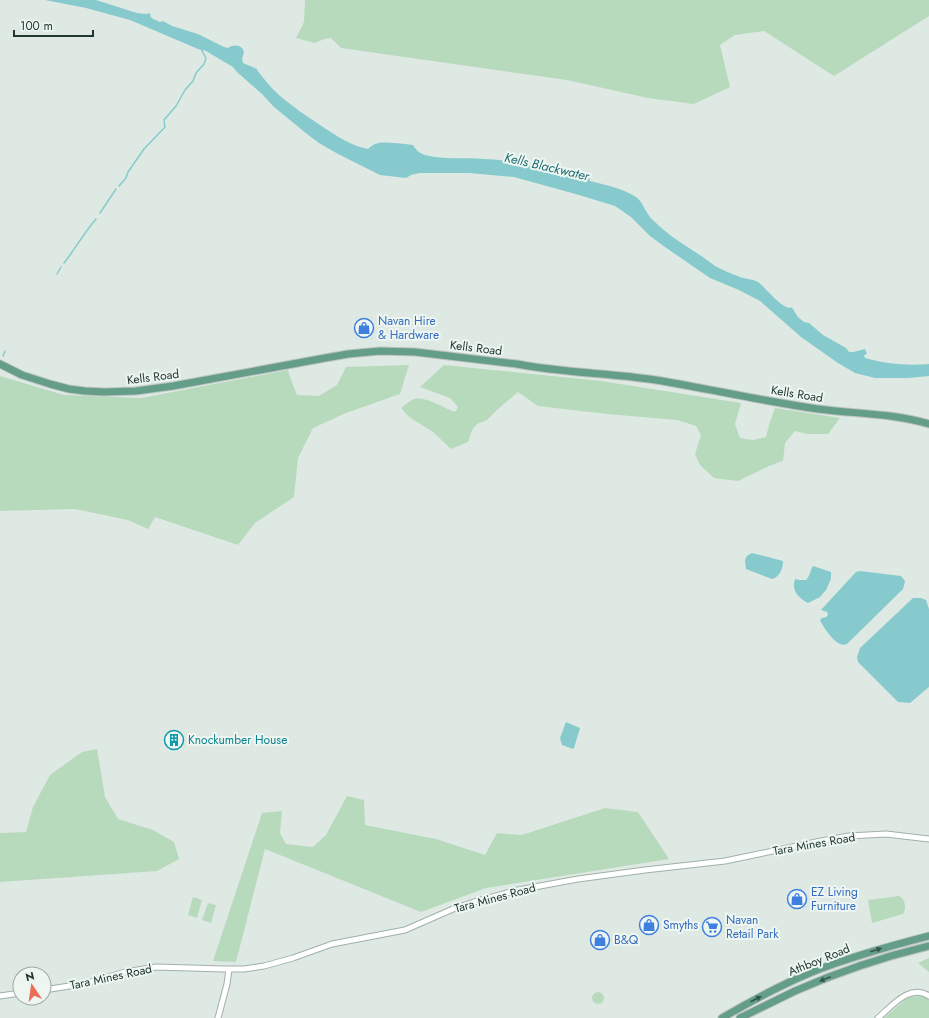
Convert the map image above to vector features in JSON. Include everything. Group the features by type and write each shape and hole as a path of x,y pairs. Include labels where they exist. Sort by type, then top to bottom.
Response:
{"main road":[{"name":"Kells Road","path":"0,364 19,374 69,388 85,391 120,392 173,386 348,354 380,351 415,352 532,367 656,380 819,409 894,416 929,424"},
{"name":"Athboy Road","path":"722,1018 813,972 896,944 929,936"},
{"name":"Athboy Road","path":"740,1018 796,991 851,969 884,958 929,946"}],"street":[{"name":"Tara Mines Road","path":"52,989 88,983 137,970 156,967 229,969 269,965 332,944 405,930 463,905 505,893 544,885 598,876 725,861 850,836 886,834 929,839"},
{"path":"218,1018 229,969"},
{"path":"878,1018 908,994 919,992 929,996"},
{"path":"0,996 12,994"}],"green space":[{"path":"305,0 929,0 929,16 834,76 764,31 735,35 720,45 730,87 694,104 648,98 567,80 341,48 331,38 315,43 296,38 304,22"},
{"path":"409,365 400,394 346,413 313,428 298,458 294,497 255,523 238,545 155,517 148,529 128,520 75,509 0,511 0,376 64,395 141,398 288,370 297,395 319,396 337,385 346,367"},
{"path":"444,365 601,381 741,403 735,424 740,438 753,440 766,437 775,408 840,418 828,434 808,434 795,431 785,443 783,461 738,481 714,478 700,465 695,454 701,435 696,426 677,420 538,406 518,392 487,420 477,424 472,430 468,442 451,449 433,432 409,417 401,408 412,400 422,399 434,402 455,412 458,407 450,398 420,387"},
{"path":"97,749 105,797 118,819 153,830 174,842 179,859 157,871 0,882 0,833 26,832 33,807 50,775 82,752"},
{"path":"347,796 364,800 365,825 436,839 485,855 497,833 522,835 605,808 638,812 669,859 486,888 421,912 265,849 236,962 213,961 262,813 282,811 280,833 286,844 313,847 326,835"},
{"path":"899,896 903,899 905,904 903,914 872,923 868,900"},
{"path":"193,897 202,900 197,918 188,915"},
{"path":"208,903 216,905 211,923 202,920"},
{"path":"929,958 929,972 918,963"},
{"path":"600,992 603,993 603,1003 596,1004 593,1003 592,996 593,993"},
{"path":"923,996 929,1000 929,1018 884,1018 906,999"}],"water":[{"path":"45,0 96,0 137,13 149,13 153,19 160,22 163,21 172,26 198,34 224,47 241,47 244,51 242,58 243,63 257,69 280,96 334,134 362,148 368,149 375,144 381,143 396,143 413,145 421,153 432,157 477,158 513,162 530,166 531,164 535,166 541,164 541,167 566,174 572,174 577,177 589,177 590,181 625,191 638,199 650,217 674,238 715,266 740,277 758,282 782,304 786,307 791,307 798,317 804,322 809,323 823,335 846,348 849,352 865,349 867,354 864,355 865,358 873,360 905,365 929,364 929,376 908,378 875,378 855,373 801,337 760,301 739,290 710,278 662,245 650,236 631,217 615,206 514,177 469,173 419,173 406,178 380,175 319,143 274,107 233,67 206,51 130,20 86,8"},
{"path":"752,553 783,561 782,569 779,574 772,579 746,569 746,558"},
{"path":"813,566 831,572 831,579 826,590 820,597 808,603 798,596 794,583 795,579 806,580"},
{"path":"860,571 901,576 905,581 903,589 847,644 842,645 828,634 823,626 820,620 828,615 827,612 821,610 856,572"},
{"path":"913,598 921,598 926,600 929,609 929,687 910,703 898,702 858,662 857,657 860,648"},
{"path":"566,722 580,728 573,749 562,745 560,738"}],"waterway":[{"path":"119,186 126,178 128,172 144,149 165,127 164,120 176,106 185,90 193,81 196,73 204,64 206,58 201,49"},
{"path":"100,213 116,189"},
{"path":"64,263 96,219"},
{"path":"57,274 61,267"},
{"path":"3,356 5,351"}],"place":[{"name":"Navan Hire & Hardware","path":"364,328"},
{"name":"Knockumber House","path":"174,740"},
{"name":"EZ Living Furniture","path":"797,899"},
{"name":"Smyths","path":"649,925"},
{"name":"Navan Retail Park","path":"712,927"},
{"name":"B&Q","path":"600,940"}],"water label":[{"name":"Kells Blackwater","path":"547,166"}]}
